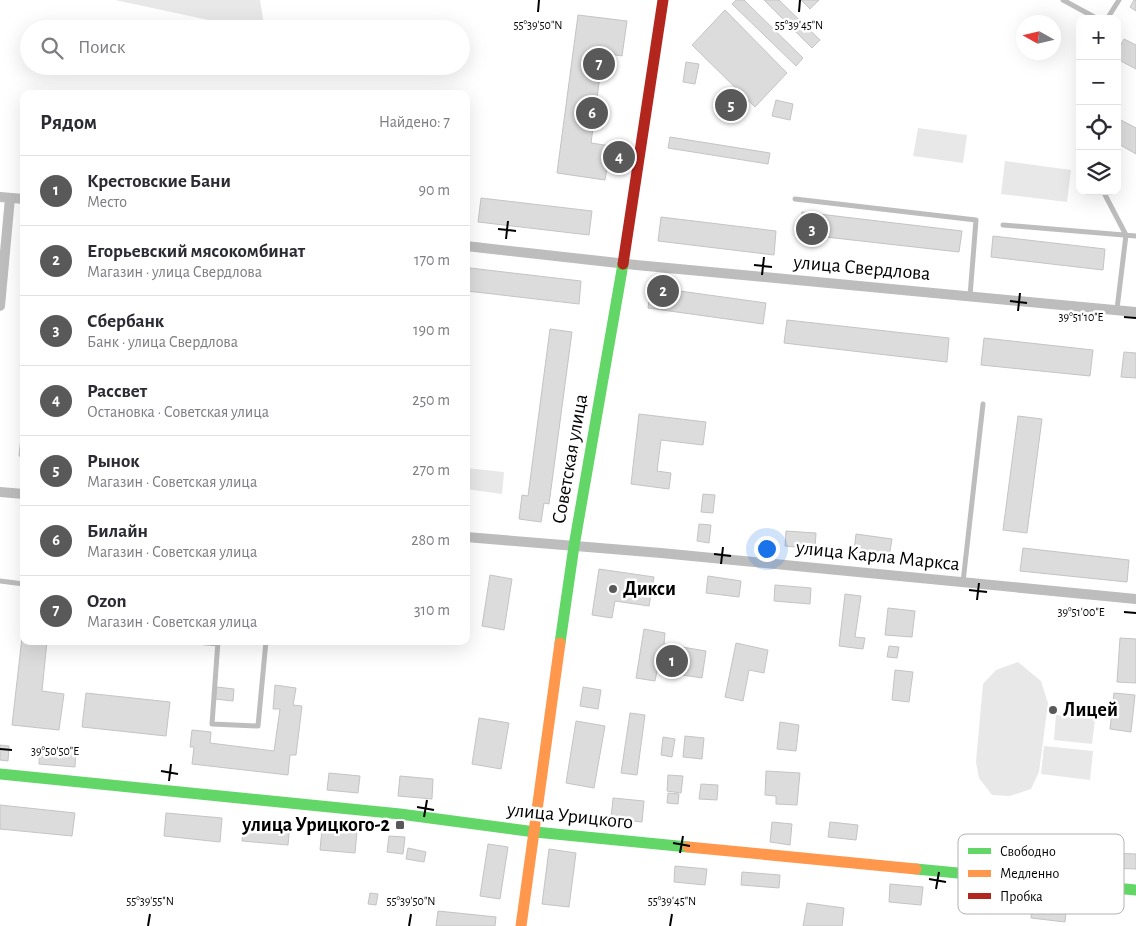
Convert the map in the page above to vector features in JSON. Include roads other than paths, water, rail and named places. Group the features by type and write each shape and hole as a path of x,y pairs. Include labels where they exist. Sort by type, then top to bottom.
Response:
{"street":[{"name":"Советская улица","path":"521,926 574,546 623,263 664,0"},
{"path":"0,306 5,198 20,199"},
{"name":"улица Свердлова","path":"470,246 1136,312"},
{"path":"0,492 20,494"},
{"name":"улица Карла Маркса","path":"470,537 1136,599"},
{"name":"улица Урицкого","path":"0,774 400,814 535,832 958,873"}],"lane":[{"path":"1063,0 1091,15"},
{"path":"1110,15 1119,0"},
{"path":"1105,195 1126,235 1117,309"},
{"path":"794,198 976,220 970,296"},
{"path":"1003,225 1136,236"},
{"path":"963,582 983,404"},
{"path":"0,581 20,584"},
{"path":"218,645 212,724 258,726 266,645"}],"place":[{"name":"Ozon","path":"599,64"},
{"name":"Рынок","path":"731,105"},
{"name":"Билайн","path":"592,113"},
{"name":"Рассвет","path":"619,157"},
{"name":"Сбербанк","path":"812,229"},
{"name":"Егорьевский мясокомбинат","path":"663,291"},
{"name":"Дикси","path":"613,589"},
{"name":"Крестовские Бани","path":"672,661"},
{"name":"Лицей","path":"1053,710"},
{"name":"улица Урицкого-2","path":"400,825"}]}
